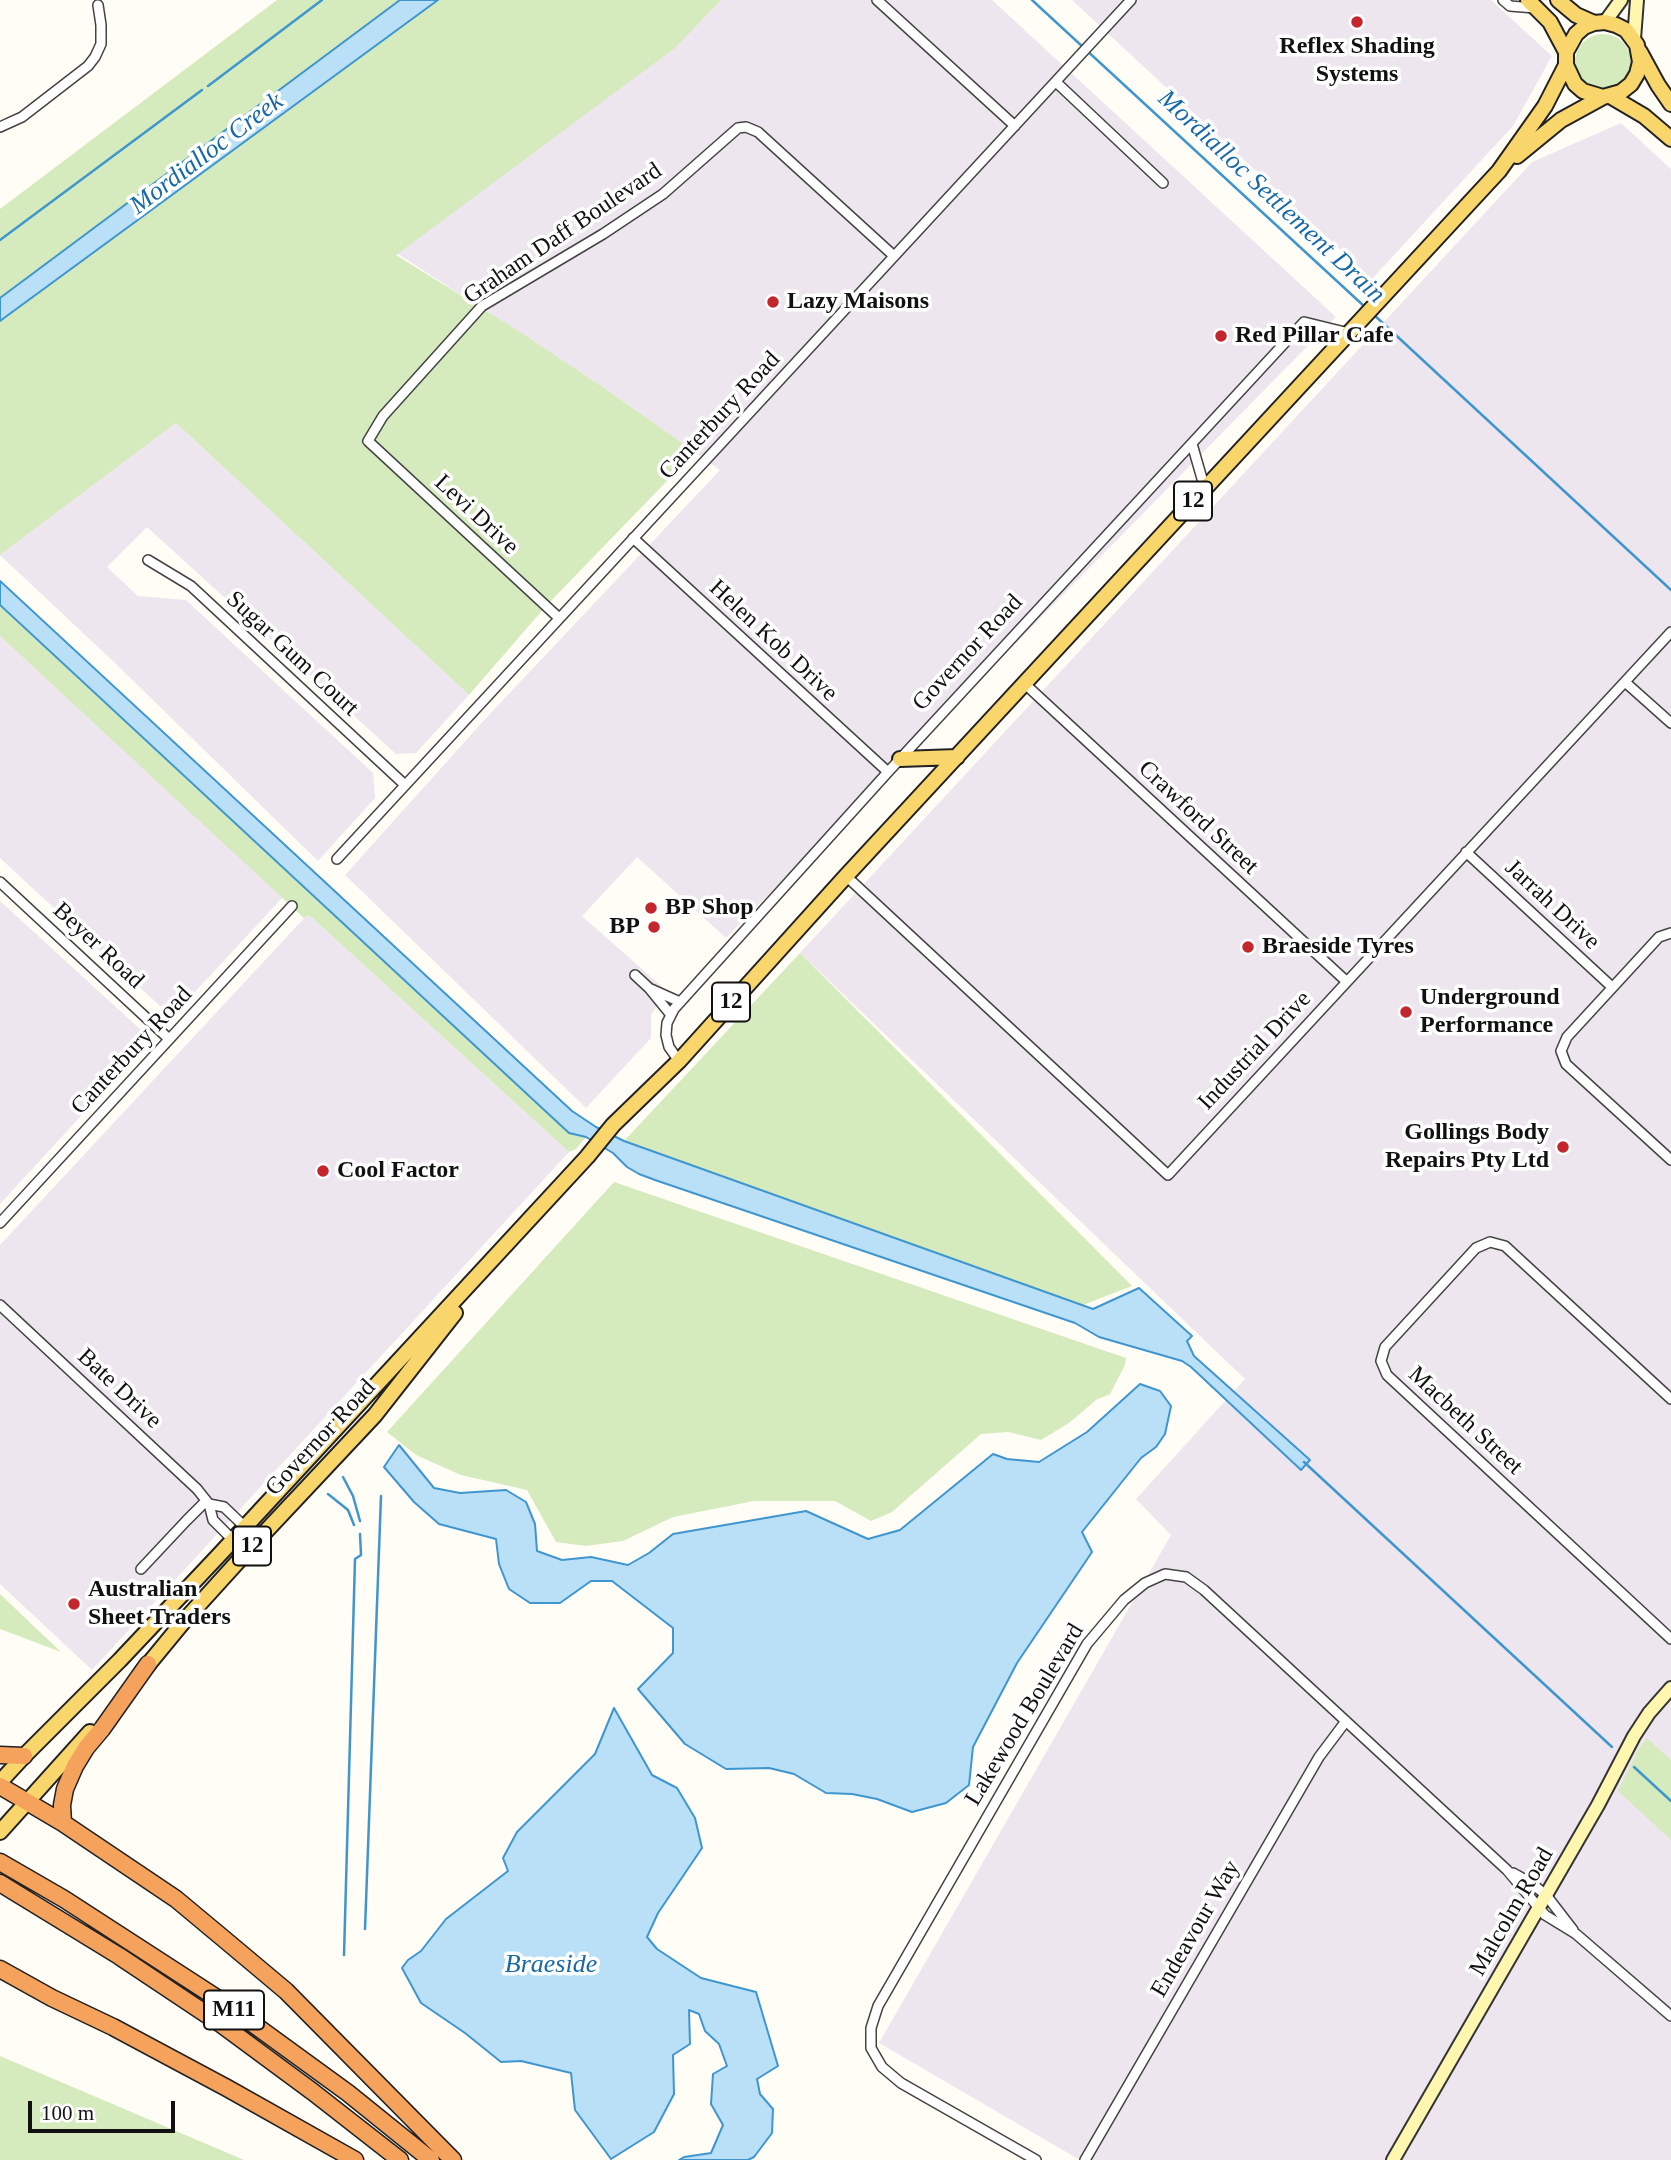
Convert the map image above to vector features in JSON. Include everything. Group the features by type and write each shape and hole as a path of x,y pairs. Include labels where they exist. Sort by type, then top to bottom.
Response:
{"highway":[{"path":"63,1823 65,1790 75,1766 148,1664"},
{"path":"0,1755 24,1756"},
{"path":"0,1784 176,1899 286,1991 453,2160"},
{"name":"M11","path":"0,1862 94,1917 223,2002 348,2093 430,2160"},
{"name":"M11","path":"6,1887 119,1956 211,2017 400,2160"},
{"path":"0,1969 52,1998 125,2033 355,2160"},
{"path":"0,1982 52,1998"}],"main road":[{"path":"1558,0 1576,15 1600,23 1616,24 1626,30 1671,104"},
{"path":"1533,4 1550,22 1575,84 1583,91 1607,96 1644,116 1671,139"},
{"path":"1566,59 1576,34 1600,23"},
{"path":"1607,96 1621,92 1631,84 1637,74 1640,62 1637,45"},
{"name":"Governor Road","path":"1499,171 1545,106 1566,59"},
{"name":"Governor Road","path":"0,1784 233,1540 587,1157 613,1125 679,1060 1499,171 1561,120 1607,96"},
{"path":"900,759 957,757"},
{"name":"Governor Road","path":"0,1832 184,1620 375,1415 497,1255"}],"street":[{"path":"877,0 1015,126"},
{"name":"Canterbury Road","path":"337,859 1132,0"},
{"path":"1503,0 1510,6 1533,4"},
{"path":"1600,23 1621,0"},
{"path":"1637,0 1637,45"},
{"path":"0,127 22,117 88,66 100,44 98,5"},
{"path":"1056,82 1163,183"},
{"name":"Graham Daff Boulevard","path":"368,441 383,416 482,306 603,234 663,194 738,128 746,127 758,132 894,256"},
{"name":"Governor Road","path":"671,1015 888,772 1304,322 1349,333"},
{"name":"Levi Drive","path":"368,441 559,618"},
{"path":"1192,444 1205,489"},
{"name":"Helen Kob Drive","path":"633,538 888,772"},
{"name":"Sugar Gum Court","path":"148,560 191,586 405,785"},
{"name":"Industrial Drive","path":"846,876 1168,1175 1671,632"},
{"path":"1625,682 1671,723"},
{"name":"Crawford Street","path":"1024,684 1346,981"},
{"name":"Jarrah Drive","path":"1466,852 1612,987"},
{"name":"Beyer Road","path":"0,882 169,1039"},
{"name":"Canterbury Road","path":"0,1223 292,906"},
{"path":"1671,933 1659,937 1612,987 1567,1037 1561,1051 1566,1064 1671,1160"},
{"path":"635,975 671,1015 666,1035 669,1046 679,1060"},
{"path":"649,988 680,1002"},
{"name":"Macbeth Street","path":"1671,1399 1505,1246 1490,1242 1476,1248 1385,1347 1381,1362 1387,1375 1671,1639"},
{"name":"Bate Drive","path":"0,1305 197,1489 208,1503 213,1520 233,1540"},
{"path":"141,1569 187,1520 208,1503"},
{"name":"Bate Drive","path":"208,1503 224,1507 245,1527"},
{"path":"245,1527 252,1546"},
{"path":"233,1540 252,1546"},
{"name":"Lakewood Boulevard","path":"1036,2160 901,2083 882,2067 871,2048 871,2028 878,2006 1087,1644 1124,1600 1145,1583 1165,1574 1186,1577 1204,1590 1507,1870 1552,1921 1576,1934"},
{"name":"Malcolm Road","path":"1394,2160 1611,1781 1634,1736 1649,1713 1671,1688"},
{"name":"Endeavour Way","path":"1084,2160 1319,1757 1346,1721"},
{"name":"Lakewood Boulevard","path":"1507,1870 1546,1895 1576,1934"},
{"path":"1576,1934 1671,2016"}],"shaded area":[{"path":"721,0 992,0 1336,317 726,938 637,857 582,916 668,992 651,1014 651,1038 586,1108 345,875 487,717 720,470 610,392 392,250 672,50"},
{"path":"1072,0 1491,0 1552,56 1513,126 1372,279"},
{"path":"1621,123 1671,169 1671,2160 1080,2160 879,2043 1171,1535 1136,1499 1245,1379 800,953 1532,162"},
{"path":"176,423 469,695 416,753 396,754 147,527 107,567 138,596 186,600 373,773 375,798 318,861 0,555"},
{"path":"0,636 283,897 181,1007 160,1006 0,858"},
{"path":"0,901 141,1030 142,1052 129,1064 121,1062 114,1070 114,1080 0,1204"},
{"path":"308,914 569,1152 92,1670 0,1584 0,1245"}],"green space":[{"path":"277,0 400,0 0,298 0,209"},
{"path":"438,0 721,0 675,48 396,255 520,332 695,452 546,606 469,695 176,423 0,555 0,321"},
{"path":"1598,34 1608,34 1623,42 1629,51 1629,73 1623,82 1608,90 1598,90 1580,78 1575,67 1575,57 1587,39"},
{"path":"0,605 569,1133 586,1137 576,1149 569,1152 309,915 304,918 0,636"},
{"path":"800,953 1132,1286 1083,1305 624,1141"},
{"path":"614,1182 1126,1358 1125,1365 1110,1394 1096,1400 1069,1423 1041,1440 1008,1432 981,1434 892,1512 871,1521 835,1501 754,1501 673,1517 623,1541 586,1546 556,1542 527,1490 461,1475 416,1455 387,1432"},
{"path":"0,1594 61,1652 0,1629"},
{"path":"1647,1738 1671,1760 1671,1840 1618,1791 1639,1748"},
{"path":"0,2056 244,2160 0,2160"}],"water":[{"name":"Mordialloc Creek","path":"400,0 438,0 0,321 0,298"},
{"path":"0,581 572,1111 624,1141 1093,1309 1139,1288 1192,1336 1187,1341 1194,1356 1310,1460 1301,1470 1182,1361 1099,1337 1075,1323 655,1180 627,1167 613,1153 586,1137 569,1133 0,605"},
{"path":"1140,1384 1160,1391 1171,1406 1165,1434 1156,1447 1141,1458 1082,1532 1092,1552 1017,1663 973,1747 969,1785 946,1803 912,1812 877,1799 826,1793 794,1774 769,1768 726,1769 685,1744 638,1689 673,1653 673,1628 612,1581 591,1581 560,1603 530,1603 509,1589 499,1564 496,1539 439,1524 414,1502 384,1467 399,1445 434,1488 460,1493 506,1490 526,1502 535,1524 537,1551 562,1560 591,1557 628,1565 673,1534 806,1511 868,1539 900,1530 993,1454 1007,1459 1039,1462 1087,1432"},
{"name":"Braeside","path":"614,1708 652,1775 677,1788 695,1818 702,1848 658,1913 647,1937 657,1949 701,1978 756,1992 778,2066 757,2079 760,2094 773,2109 772,2133 754,2157 748,2160 679,2160 711,2153 723,2125 711,2104 713,2074 727,2066 719,2044 705,2031 699,2014 689,2010 690,2044 673,2055 674,2094 654,2132 611,2159 575,2110 571,2073 521,2061 501,2062 421,2003 402,1968 421,1951 446,1919 508,1871 503,1858 517,1832 595,1754"}],"waterway":[{"path":"208,86 322,0"},
{"name":"Mordialloc Settlement Drain","path":"1032,0 1365,307"},
{"path":"0,240 202,90"},
{"name":"Mordialloc Settlement Drain","path":"1373,314 1671,590"},
{"path":"1304,1462 1612,1747"},
{"path":"343,1477 353,1496 360,1521"},
{"path":"328,1494 348,1510 354,1525"},
{"path":"365,1929 381,1496"},
{"path":"344,1955 355,1559 361,1555 360,1534"},
{"path":"1634,1767 1671,1801"}],"place":[{"name":"Reflex Shading Systems","path":"1357,22"},
{"name":"Lazy Maisons","path":"773,302"},
{"name":"Red Pillar Cafe","path":"1221,336"},
{"name":"BP Shop","path":"651,908"},
{"name":"BP","path":"654,927"},
{"name":"Braeside Tyres","path":"1248,947"},
{"name":"Underground Performance","path":"1406,1012"},
{"name":"Gollings Body Repairs Pty Ltd","path":"1563,1147"},
{"name":"Cool Factor","path":"323,1171"},
{"name":"Australian Sheet Traders","path":"74,1604"}]}
